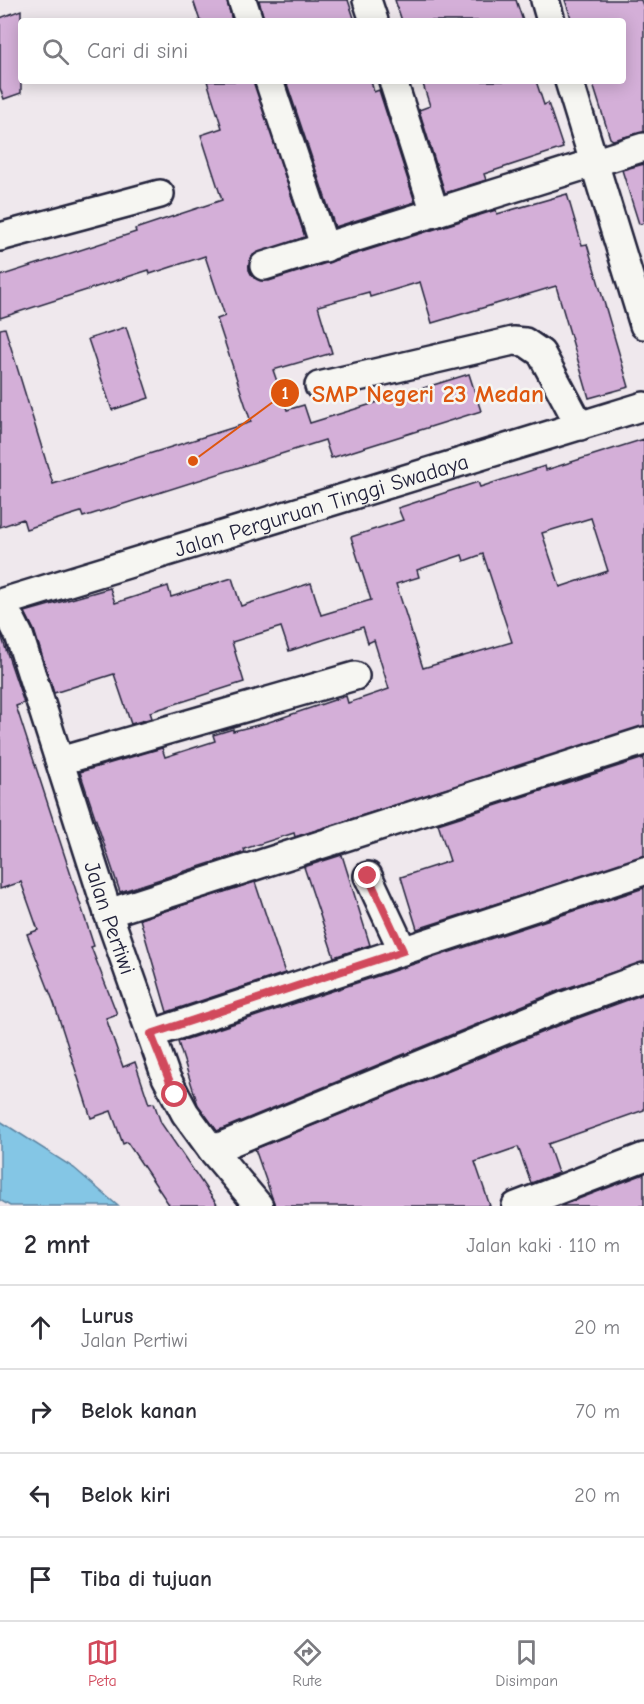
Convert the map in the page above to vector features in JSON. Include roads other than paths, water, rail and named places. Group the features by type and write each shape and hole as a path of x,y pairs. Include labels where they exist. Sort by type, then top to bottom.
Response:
{"street":[{"path":"242,0 248,18"},
{"path":"368,0 373,18"},
{"path":"545,0 550,18"},
{"path":"270,84 325,248"},
{"path":"394,84 435,213"},
{"path":"570,84 644,325"},
{"path":"264,266 644,147"},
{"path":"0,237 160,194"},
{"path":"318,386 513,340 525,342 541,353 580,426"},
{"name":"Jalan Perguruan Tinggi Swadaya","path":"0,603 644,406"},
{"name":"Jalan Pertiwi","path":"0,613 8,617 16,627 108,913 175,1095 212,1150 259,1206"},
{"path":"60,761 355,676"},
{"path":"108,913 644,741"},
{"path":"151,1034 644,871"},
{"path":"368,876 403,951"},
{"path":"212,1150 564,1006 644,976"},
{"path":"516,1206 644,1157"}],"water":[{"path":"0,1121 74,1168 118,1206 10,1206 0,1200"}],"place":[{"name":"SMP Negeri 23 Medan","path":"193,461"}]}
